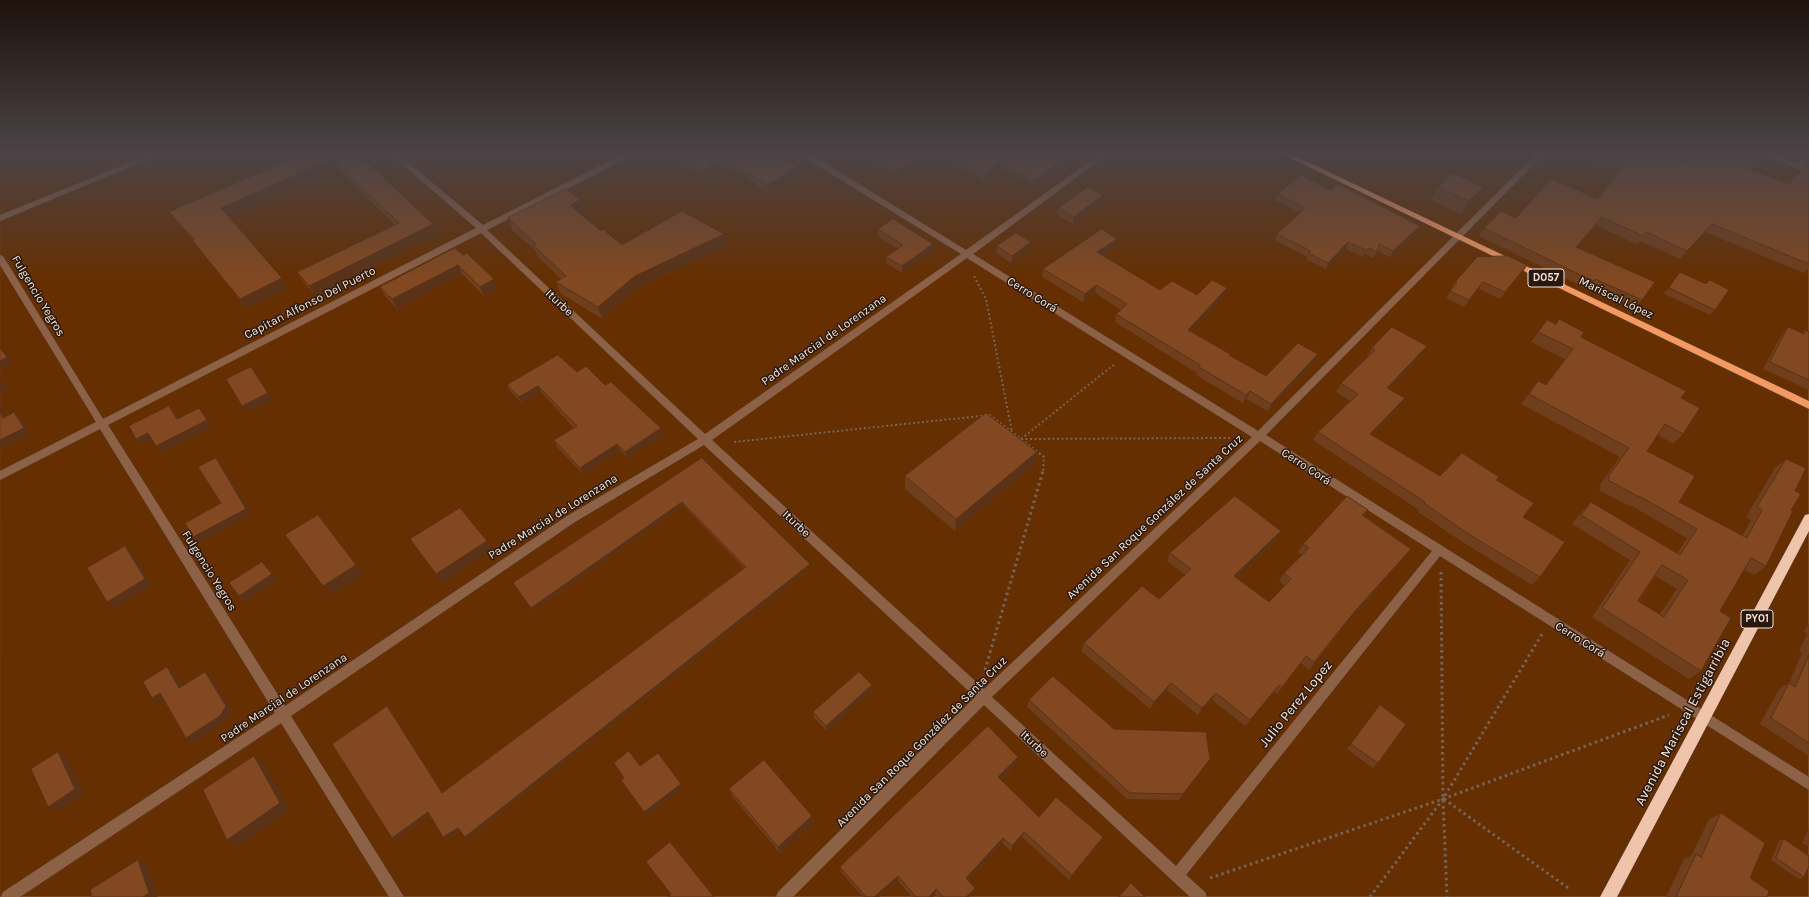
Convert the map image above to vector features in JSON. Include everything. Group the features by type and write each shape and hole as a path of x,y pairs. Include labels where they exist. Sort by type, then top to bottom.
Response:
{"highway":[{"name":"Avenida Mariscal Estigarribia","path":"1608,897 1809,519"}],"main road":[{"name":"Mariscal López","path":"1369,194 1809,405"}],"street":[{"path":"0,218 59,194"},
{"name":"Iturbe","path":"441,194 482,229 705,440 1200,897"},
{"name":"Capitan Alfonso Del Puerto","path":"0,476 550,194"},
{"name":"Cerro Corá","path":"870,194 1259,436 1438,551 1809,784"},
{"name":"Padre Marcial de Lorenzana","path":"8,897 284,714 571,519 705,440 1050,194"},
{"name":"Avenida San Roque González de Santa Cruz","path":"783,897 983,698 1259,436 1501,194"},
{"name":"Fulgencio Yegros","path":"0,258 101,424 284,714 397,897"},
{"name":"Julio Perez Lopez","path":"1177,875 1438,551"}],"path":[{"path":"974,276 986,299 1012,432"},
{"path":"1021,439 1125,353"},
{"path":"734,442 990,415 1044,457 1043,473 985,670"},
{"path":"1021,439 1232,438"},
{"path":"1441,572 1443,799 1447,897"},
{"path":"1370,897 1443,799 1542,634"},
{"path":"1210,878 1443,799 1669,715"},
{"path":"1443,799 1572,890"}],"shaded area":[{"path":"0,194 1809,194 1809,897 0,897"}],"building":[{"path":"211,194 253,194 221,208 282,278 240,299 192,240 194,239 169,212"},
{"path":"368,194 401,194 433,224 309,286 297,272 399,223"},
{"path":"556,194 572,194 580,200 570,205 601,231 603,229 622,245 682,211 724,234 635,276 598,307 556,282 566,276 533,245 536,244 508,218"},
{"path":"1079,194 1103,195 1074,217 1059,208"},
{"path":"1278,194 1357,194 1420,226 1393,251 1379,244 1377,252 1368,248 1366,250 1348,242 1328,263 1308,253 1311,251 1277,234 1305,208"},
{"path":"1453,194 1477,194 1469,201"},
{"path":"1538,194 1586,194 1598,199 1602,194 1809,194 1809,264 1712,224 1687,251 1646,232 1643,236 1602,217 1576,247 1655,282 1642,300 1595,279 1593,281 1484,228 1501,211 1516,218"},
{"path":"893,219 933,244 902,266 886,257 903,245 878,229"},
{"path":"1102,229 1117,239 1097,252 1160,290 1172,281 1197,295 1212,280 1227,288 1188,330 1230,354 1229,355 1266,376 1298,343 1318,354 1271,404 1250,391 1246,395 1116,314 1127,304 1096,285 1085,294 1043,269"},
{"path":"1016,233 1031,242 1012,256 997,246"},
{"path":"455,248 463,255 467,253 494,279 480,287 458,265 392,299 380,287"},
{"path":"1508,256 1527,265 1505,292 1483,282 1469,300 1450,291 1457,283 1455,282 1477,257"},
{"path":"1680,272 1706,284 1710,280 1729,290 1715,310 1669,288"},
{"path":"1559,319 1584,332 1581,337 1686,391 1681,398 1700,408 1683,434 1665,424 1647,451 1695,476 1679,502 1747,538 1762,510 1757,507 1786,459 1806,468 1795,491 1801,494 1791,510 1793,511 1766,566 1751,558 1720,611 1731,618 1701,671 1602,608 1640,552 1581,515 1591,502 1680,555 1697,529 1608,480 1610,478 1608,477 1629,448 1529,394 1538,381 1546,385 1573,349 1538,332 1547,320 1556,324","holes":["1662,565 1688,580 1664,617 1638,601"]},
{"path":"1392,327 1427,346 1387,388 1405,398 1370,434 1440,476 1462,453 1499,477 1496,480 1534,503 1523,517 1565,542 1540,577 1470,535 1424,503 1425,502 1318,432 1358,394 1341,383 1375,350 1372,348"},
{"path":"1788,327 1804,334 1805,330 1809,332 1809,380 1770,362"},
{"path":"0,348 7,357 0,361"},
{"path":"558,355 577,372 586,366 605,385 611,382 661,428 625,452 617,444 580,468 554,440 577,426 538,386 519,397 507,385"},
{"path":"251,367 268,393 242,406 226,379"},
{"path":"169,406 177,419 199,408 207,420 156,446 148,433 136,439 129,426"},
{"path":"0,412 3,418 14,412 24,428 0,440"},
{"path":"986,413 1037,452 956,519 905,476"},
{"path":"216,458 246,509 193,537 185,523 221,503 198,467"},
{"path":"702,458 810,564 465,837 458,828 443,837 428,812 392,838 332,744 387,706 442,793 746,567 682,502 531,608 513,583"},
{"path":"1235,496 1281,531 1234,576 1269,602 1291,579 1284,573 1309,548 1303,544 1347,496 1368,510 1362,515 1411,549 1355,611 1314,662 1306,656 1282,687 1279,685 1250,720 1216,693 1202,708 1171,683 1154,702 1084,643 1142,586 1159,599 1191,569 1170,553"},
{"path":"460,508 487,541 436,574 410,539"},
{"path":"318,515 356,565 323,586 285,535"},
{"path":"125,546 145,579 107,602 87,568"},
{"path":"262,562 272,574 239,596 229,583"},
{"path":"1809,655 1809,743 1771,718 1789,683 1795,687"},
{"path":"167,667 179,688 205,672 226,706 220,716 186,738 160,693 152,698 143,682"},
{"path":"859,672 872,685 826,726 813,712"},
{"path":"1053,676 1114,729 1206,732 1210,759 1183,794 1130,793 1029,700"},
{"path":"1380,705 1406,724 1378,763 1351,744"},
{"path":"988,726 1018,757 998,777 1039,817 1056,797 1103,837 1072,875 1024,832 1012,846 1003,838 966,878 975,888 966,897 943,897 936,889 929,897 916,897 898,876 874,897 866,897 840,867"},
{"path":"629,751 640,766 658,753 681,784 644,812 621,780 624,778 614,763"},
{"path":"58,752 75,789 48,807 31,769"},
{"path":"254,756 280,803 227,840 203,790"},
{"path":"764,760 812,816 778,847 729,789"},
{"path":"1721,813 1765,843 1750,878 1769,891 1767,897 1676,897 1696,854 1701,857"},
{"path":"1784,839 1809,856 1809,866 1804,877 1776,858"},
{"path":"670,842 714,897 668,897 671,894 646,862"},
{"path":"138,860 149,893 143,897 92,897 90,890"},
{"path":"1131,883 1145,897 1119,897"}]}
